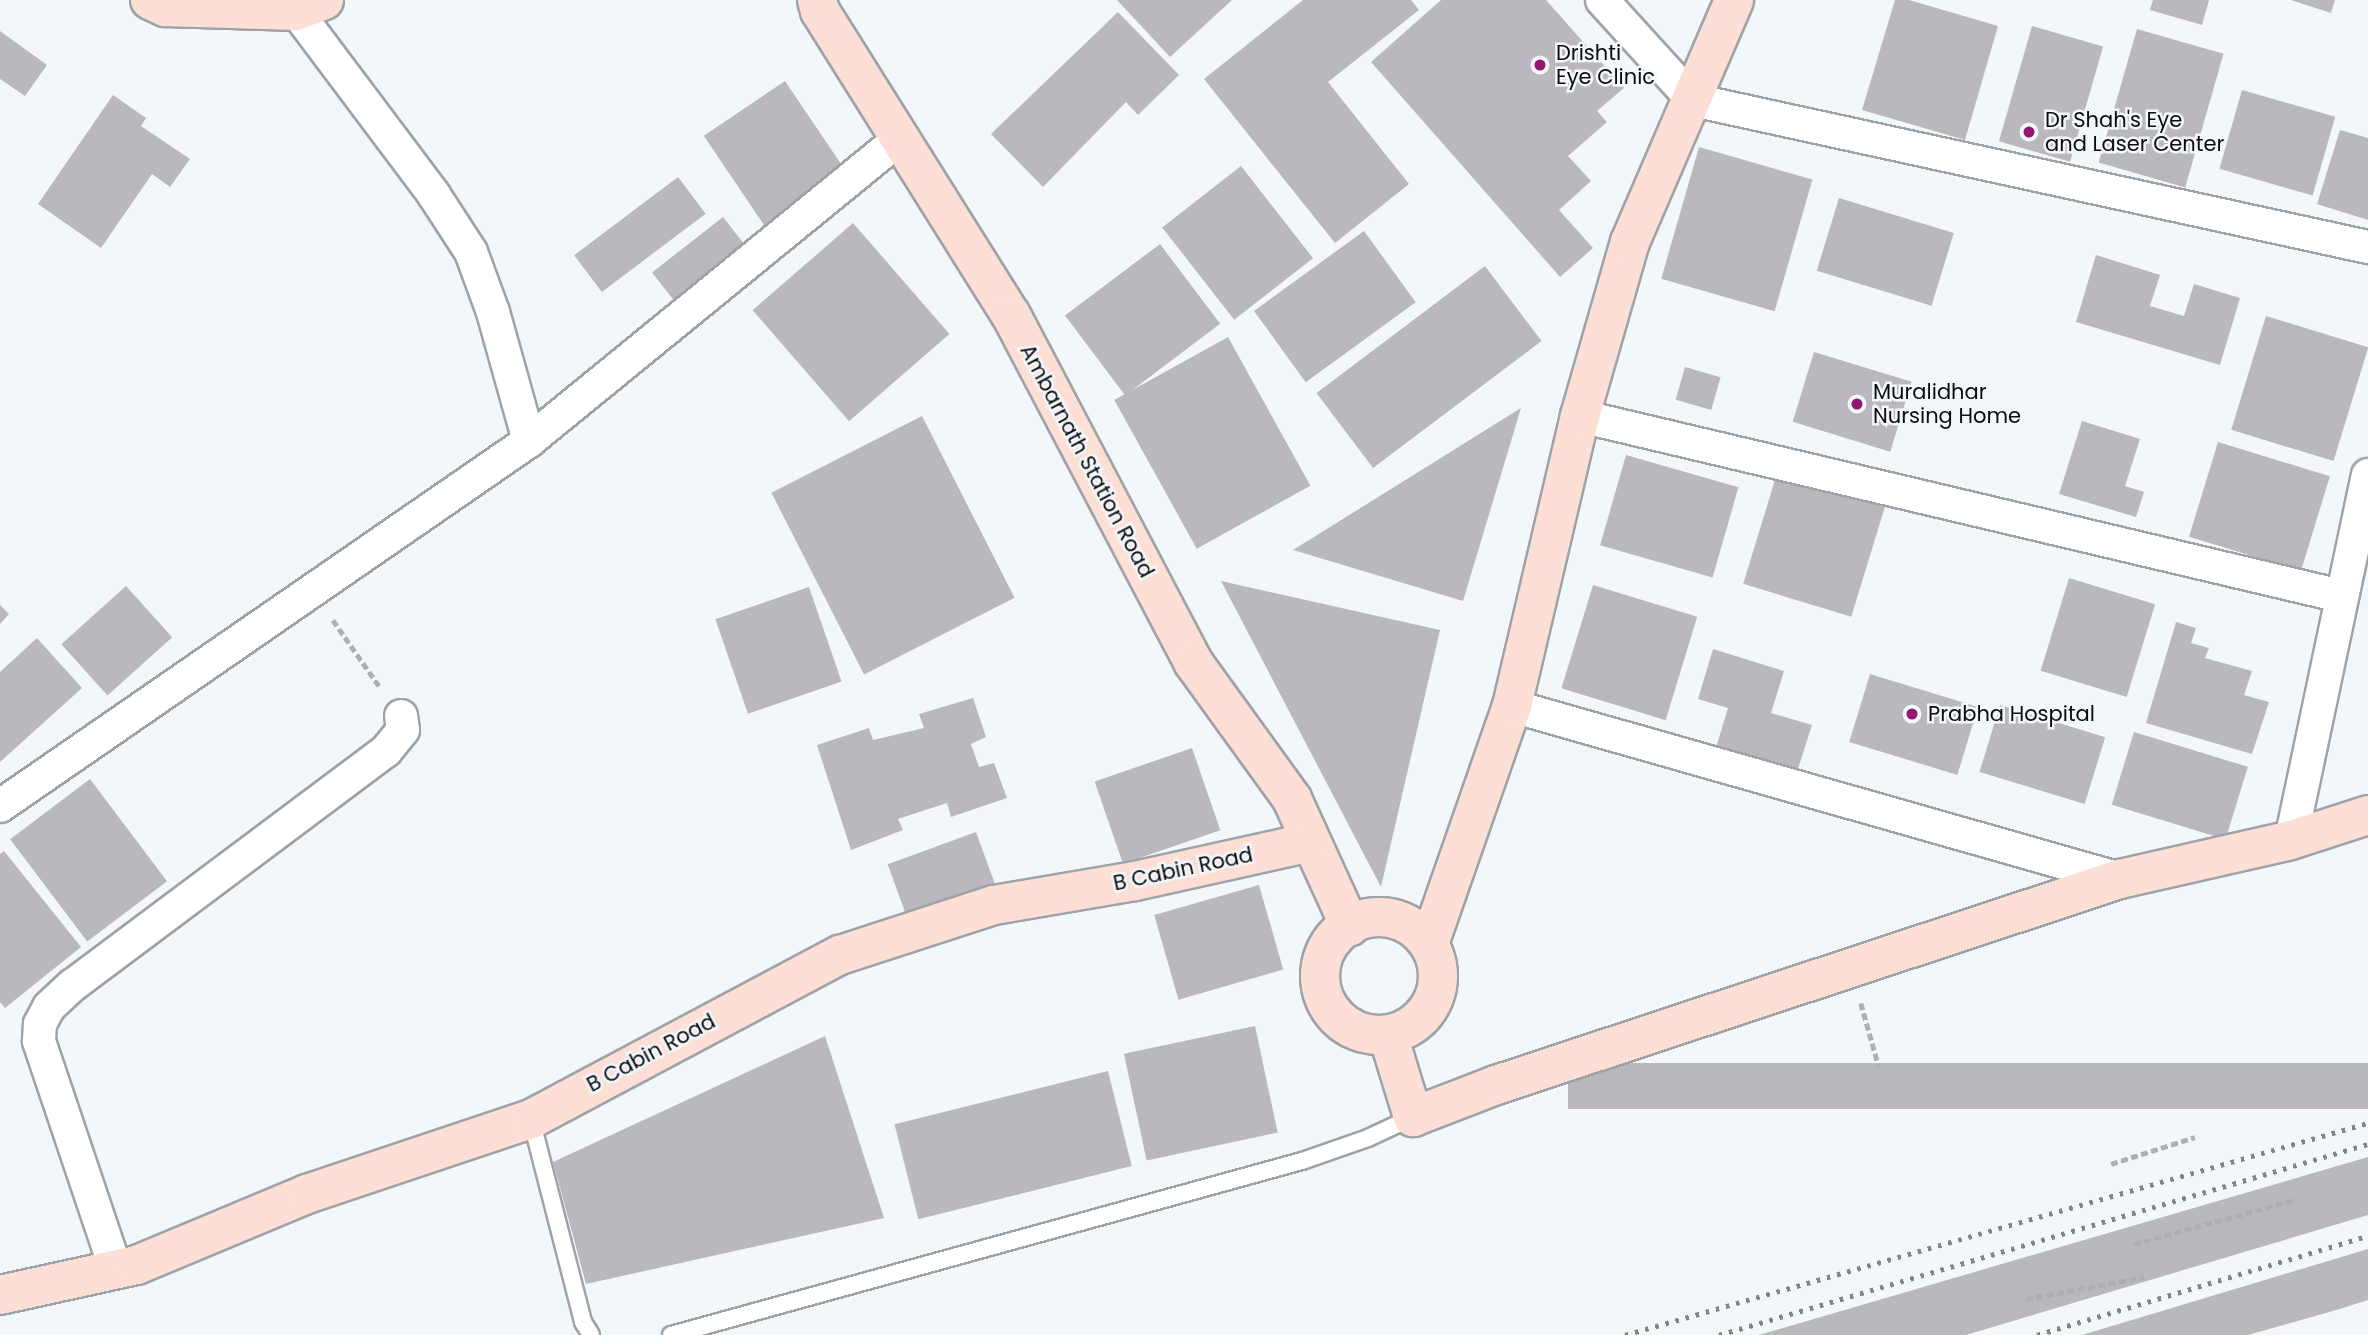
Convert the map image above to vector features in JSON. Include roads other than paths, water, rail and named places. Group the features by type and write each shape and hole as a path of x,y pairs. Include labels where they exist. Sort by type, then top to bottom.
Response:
{"street":[{"path":"150,0 165,7 310,6 471,252 493,312 529,441"},
{"name":"Ambarnath Station Road","path":"817,0 820,11 902,137 1011,316 1193,662 1292,800 1350,926"},
{"path":"1602,0 1693,100 2368,247"},
{"path":"1429,944 1512,706 1580,416 1630,243 1734,0"},
{"path":"0,806 529,441 902,137"},
{"path":"1580,416 2341,596"},
{"path":"2291,840 2341,596 2367,487"},
{"path":"1512,706 2120,879"},
{"path":"116,1270 38,1041 44,1016 49,1007 74,985 386,751 403,730 401,716"},
{"path":"1388,1035 1413,1117 1509,1081 2120,879 2291,840 2368,815"},
{"name":"B Cabin Road","path":"0,1295 136,1265 307,1194 531,1119 840,955 994,905 1135,881 1311,842"},
{"path":"1378,917 1398,920 1416,930 1429,944 1437,962 1438,982 1433,1001 1422,1017 1407,1029 1388,1035 1369,1035 1351,1029 1336,1017 1325,1001 1320,983 1321,964 1328,946 1350,926 1378,917"}],"lane":[{"path":"671,1335 1302,1161 1368,1138 1413,1117"},
{"path":"531,1119 583,1322 591,1335"}],"railway":[{"path":"1625,1335 2368,1123"},
{"path":"1719,1335 2368,1144"},
{"path":"2037,1335 2368,1236"}],"place":[{"name":"Drishti Eye Clinic","path":"1540,65"},
{"name":"Dr Shah's Eye and Laser Center","path":"2029,132"},
{"name":"Muralidhar Nursing Home","path":"1857,404"},
{"name":"Prabha Hospital","path":"1912,714"}]}
